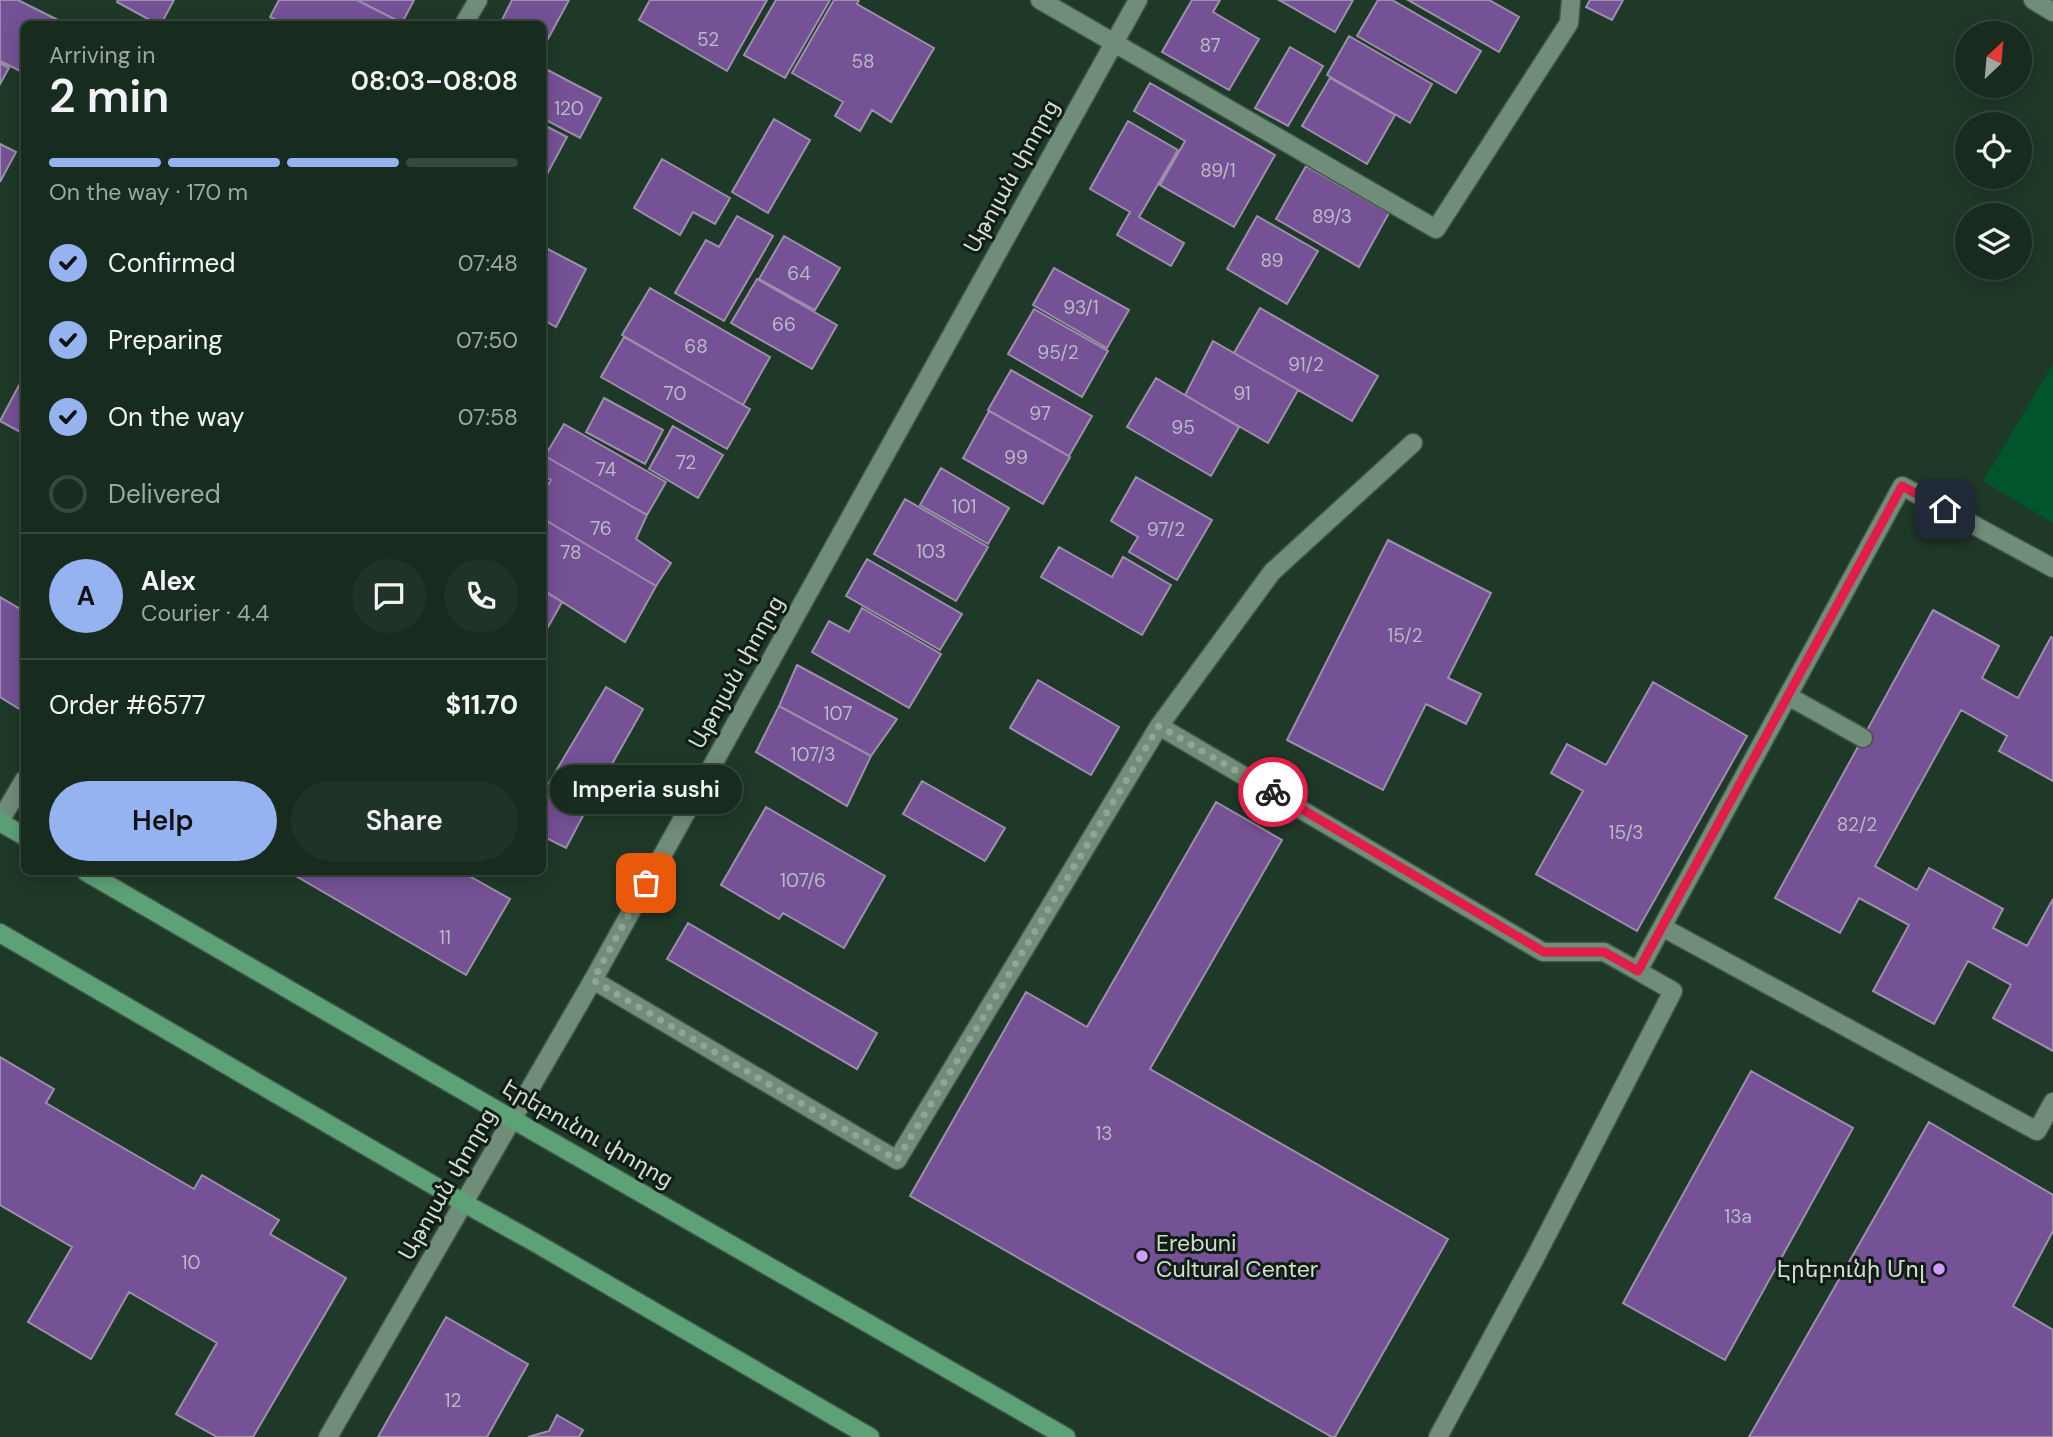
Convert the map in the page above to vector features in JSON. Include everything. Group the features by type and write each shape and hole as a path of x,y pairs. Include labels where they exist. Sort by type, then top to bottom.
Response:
{"main road":[{"path":"466,21 478,0"},
{"path":"1040,0 1436,229 1569,23 1571,0"},
{"name":"Աթոյան փողոց","path":"328,1437 593,980 1138,0"},
{"path":"2033,0 2053,12"},
{"path":"593,980 897,1160 1159,726 1272,572 1413,443"},
{"path":"1638,971 1902,486 2053,568"},
{"path":"1788,696 1863,737"},
{"path":"1159,726 1544,952 1604,952 1672,991 1535,1258 1438,1437"},
{"path":"21,785 0,821 21,834"},
{"name":"Էրեբունու փողոց","path":"91,875 1066,1437"},
{"path":"1662,927 2037,1131 2053,1102"},
{"path":"0,933 870,1437"}],"green space":[{"path":"2053,364 2053,523 1983,481"}],"building":[{"path":"0,0 18,0 60,21 21,21 21,72 0,61"},
{"path":"174,0 163,21 152,21 117,2"},
{"path":"279,0 357,0 398,21 278,21 270,17"},
{"path":"357,0 414,0 403,21"},
{"path":"512,0 569,0 546,43 546,21 502,21"},
{"path":"650,0 767,0 727,71 639,20"},
{"path":"776,0 830,0 785,78 744,55"},
{"path":"834,0 859,0 857,4 934,48 891,122 872,110 860,131 835,116 843,102 792,73"},
{"path":"1192,0 1220,0 1213,12 1259,39 1229,90 1162,52"},
{"path":"1279,0 1353,0 1335,32"},
{"path":"1378,0 1392,0 1481,51 1456,93 1357,36"},
{"path":"1408,0 1489,0 1519,17 1499,52"},
{"path":"1590,0 1623,0 1612,20 1586,7"},
{"path":"1349,36 1432,84 1410,123 1327,75"},
{"path":"1290,47 1323,66 1288,126 1255,108"},
{"path":"0,63 9,68 0,84"},
{"path":"546,69 601,98 580,138 546,120"},
{"path":"1330,78 1395,115 1367,164 1302,126"},
{"path":"1150,83 1275,155 1234,227 1160,185 1185,141 1134,111"},
{"path":"774,119 810,140 768,213 732,192"},
{"path":"1128,121 1178,150 1139,217 1184,243 1171,266 1117,235 1130,212 1090,189"},
{"path":"546,126 567,137 546,176"},
{"path":"0,144 16,152 0,182"},
{"path":"662,159 730,198 715,224 693,212 680,235 634,208"},
{"path":"1306,166 1389,213 1359,267 1276,219"},
{"path":"737,216 773,236 724,321 675,293 706,240 719,247"},
{"path":"1257,216 1318,251 1287,304 1227,269"},
{"path":"784,236 840,268 815,310 759,279"},
{"path":"546,248 586,269 556,327 546,321"},
{"path":"1054,268 1129,310 1107,348 1033,305"},
{"path":"757,279 837,325 812,369 731,323"},
{"path":"650,288 770,357 743,405 622,335"},
{"path":"1260,308 1378,376 1352,421 1234,353"},
{"path":"1034,309 1108,351 1082,397 1008,354"},
{"path":"624,337 750,409 727,449 601,377"},
{"path":"1213,341 1298,390 1268,443 1185,395"},
{"path":"1011,370 1092,416 1069,456 988,410"},
{"path":"1156,378 1239,427 1211,476 1127,427"},
{"path":"21,382 21,432 0,421"},
{"path":"604,398 663,430 645,464 586,432"},
{"path":"989,411 1070,457 1043,504 963,458"},
{"path":"564,424 666,482 647,515 546,454"},
{"path":"673,426 723,455 698,498 649,469"},
{"path":"546,457 647,515 636,539 671,563 656,586 546,520 546,488 551,480 546,477"},
{"path":"941,468 1009,508 988,544 920,505"},
{"path":"1136,477 1212,520 1177,580 1129,552 1138,537 1111,521"},
{"path":"905,499 988,547 956,601 874,554"},
{"path":"546,520 656,586 625,642 546,592"},
{"path":"1388,540 1491,593 1448,678 1481,694 1466,724 1426,704 1383,790 1287,740"},
{"path":"1059,547 1112,577 1123,557 1171,585 1142,635 1041,577"},
{"path":"867,559 962,614 940,650 846,596"},
{"path":"546,592 562,602 546,631"},
{"path":"0,597 21,609 21,710 0,697"},
{"path":"862,608 941,654 909,708 812,652 829,621 849,632"},
{"path":"1933,610 1999,646 1982,678 2018,698 2051,637 2053,638 2053,781 1999,751 2007,736 1961,710 1875,866 1917,890 1929,868 2003,909 1993,928 2027,946 2053,899 2053,1051 1993,1018 2011,985 1968,961 1934,1024 1873,991 1909,925 1859,898 1840,933 1775,898"},
{"path":"797,665 897,719 871,756 779,706"},
{"path":"1038,680 1119,727 1091,775 1010,728"},
{"path":"1653,682 1747,736 1637,931 1536,874 1583,791 1551,773 1567,744 1606,765"},
{"path":"606,687 643,709 585,812 546,792 546,788"},
{"path":"779,706 871,756 847,806 756,752"},
{"path":"922,781 1005,828 985,861 903,814"},
{"path":"546,792 585,812 566,848 546,838"},
{"path":"1216,802 1282,840 1150,1069 1448,1239 1335,1437 910,1196 1026,992 1087,1027"},
{"path":"766,807 885,876 844,948 783,913 779,919 721,885"},
{"path":"294,875 467,875 510,899 466,975"},
{"path":"688,923 877,1033 857,1069 667,959"},
{"path":"0,1057 54,1089 46,1103 194,1189 202,1175 279,1220 270,1234 346,1278 253,1437 217,1437 176,1414 217,1343 129,1292 91,1359 28,1322 72,1247 0,1205"},
{"path":"1751,1071 1853,1128 1725,1360 1623,1303"},
{"name":"Էրեբունի Մոլ","path":"1929,1122 2053,1195 2053,1231 2013,1306 2053,1330 2053,1437 1749,1437"},
{"path":"446,1317 528,1364 487,1437 378,1437"},
{"path":"557,1415 583,1430 579,1437 528,1437 549,1431"}],"way so far":[{"path":"646,883 593,980 897,1160 1159,726 1273,792"}],"place":[{"name":"Imperia sushi","path":"646,883"},
{"name":"Erebuni Cultural Center","path":"1142,1256"},
{"name":"Էրեբունի Մոլ","path":"1939,1269"}],"route":[{"path":"1273,792 1544,952 1604,952 1638,971 1902,486 1945,509"}]}
